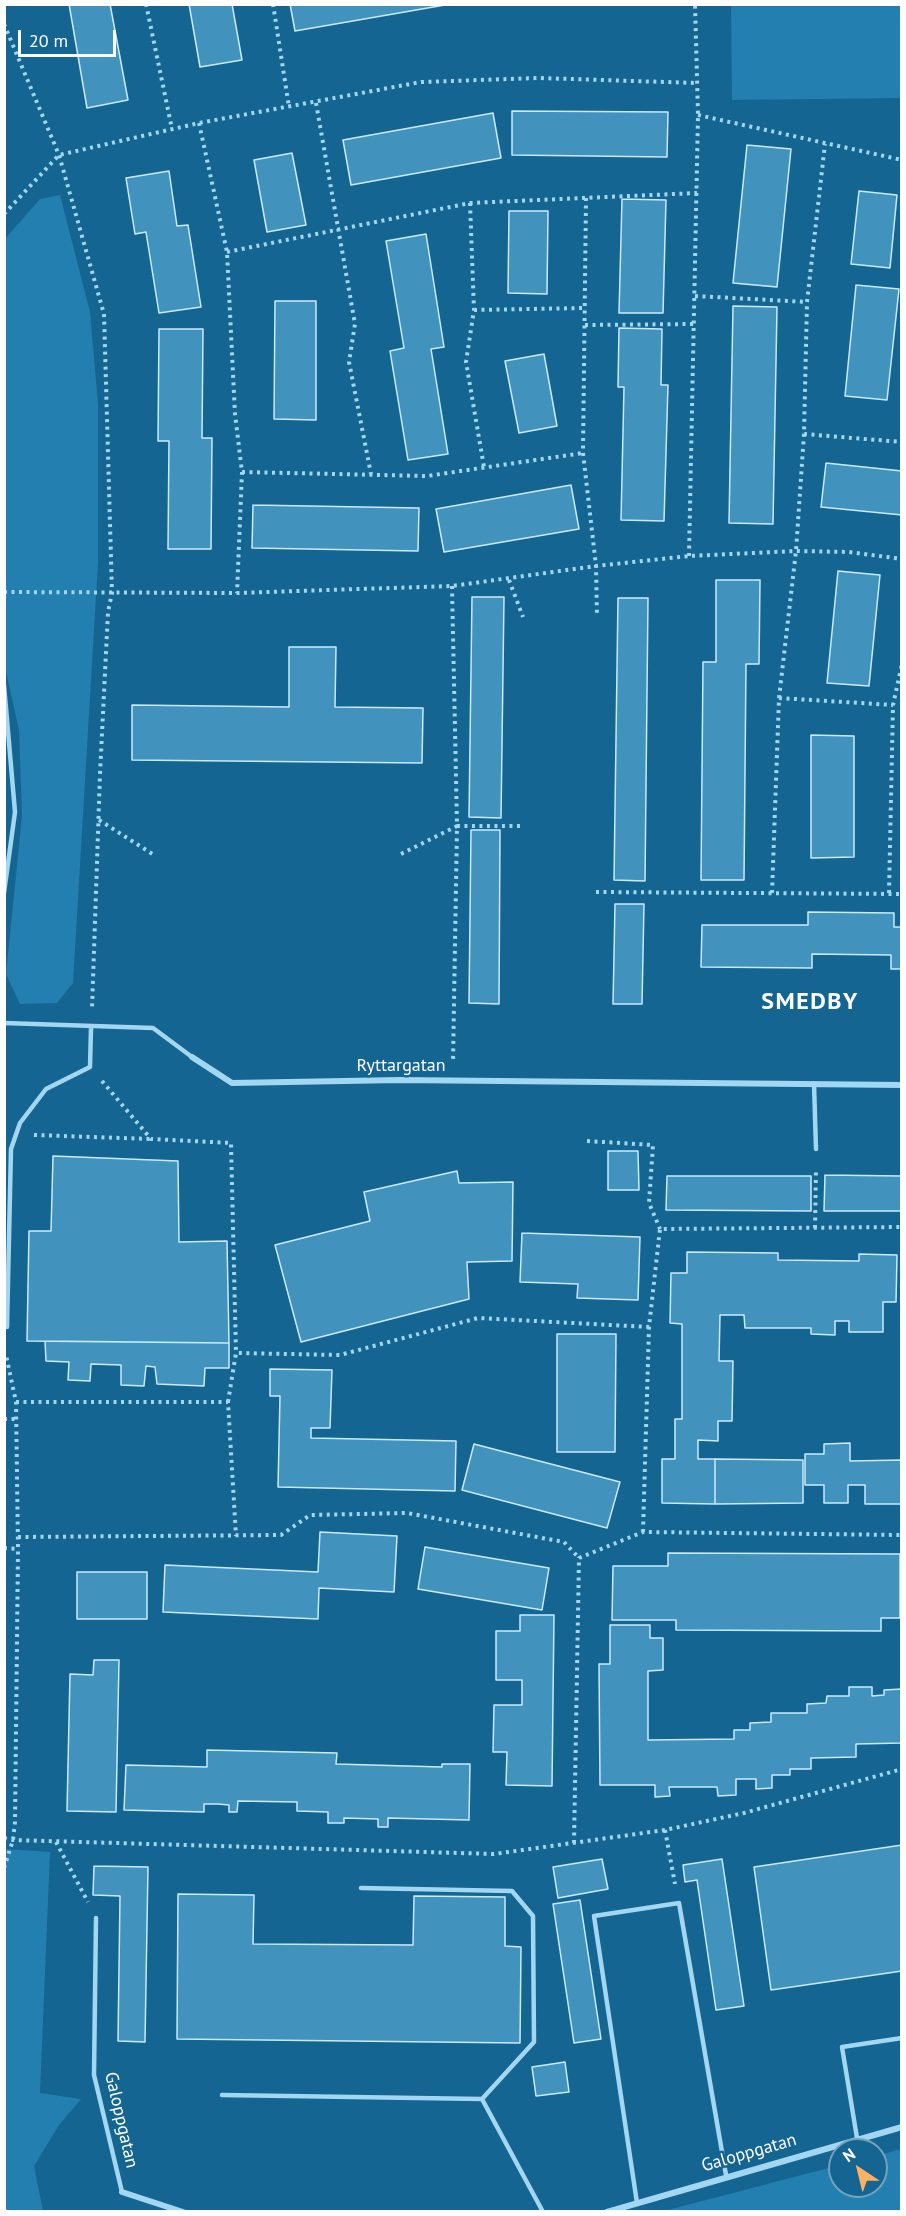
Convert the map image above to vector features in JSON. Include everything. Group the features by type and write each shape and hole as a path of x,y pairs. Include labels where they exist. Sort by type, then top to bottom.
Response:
{"street":[{"name":"Ryttargatan","path":"192,1057 232,1083 453,1081 902,1085"},
{"name":"Galoppgatan","path":"857,2138 902,2127"},
{"name":"Galoppgatan","path":"607,2211 828,2146"},
{"name":"Galoppgatan","path":"122,2192 183,2211"}],"lane":[{"path":"4,685 7,754 15,812 4,893"},
{"name":"Ryttargatan","path":"4,1023 91,1028 153,1028 192,1057"},
{"path":"7,1327 11,1149 20,1123 46,1089 90,1067 91,1028"},
{"path":"814,1084 816,1149"},
{"path":"4,1148 11,1149"},
{"path":"222,2095 482,2099 534,2042 533,1916 512,1891 361,1888"},
{"path":"637,2203 594,1916 679,1903 726,2175"},
{"name":"Galoppgatan","path":"96,1918 94,2075 122,2192"},
{"path":"857,2138 842,2047 902,2038"},
{"path":"482,2099 543,2211"}],"path":[{"path":"146,4 172,129"},
{"path":"273,4 289,107"},
{"path":"689,556 698,115 695,4"},
{"path":"4,24 59,155 104,314 112,593 108,612 91,1028"},
{"path":"4,214 59,155 199,123 421,82 539,78 697,83"},
{"path":"315,103 340,230 355,324 349,362 370,474"},
{"path":"698,115 902,160"},
{"path":"199,123 227,252 235,414 242,472 237,593"},
{"path":"772,893 779,698 796,551 804,434 807,302 825,144"},
{"path":"227,252 470,203 697,193"},
{"path":"586,198 582,453 596,566 597,616"},
{"path":"470,203 474,309 466,362 484,467"},
{"path":"695,296 807,302"},
{"path":"474,309 585,308"},
{"path":"585,325 694,324"},
{"path":"804,434 902,442"},
{"path":"242,472 427,476 582,453"},
{"path":"4,592 237,593 452,586 689,556 796,551 849,552 902,560"},
{"path":"509,580 523,617"},
{"path":"452,586 457,826 453,1081"},
{"path":"888,893 893,705 902,664"},
{"path":"779,698 893,705"},
{"path":"99,820 153,855"},
{"path":"402,854 457,826 520,826"},
{"path":"596,892 902,894"},
{"path":"90,1067 151,1140"},
{"path":"20,1123 34,1135 231,1143 236,1353 228,1402 236,1536"},
{"path":"587,1141 653,1145 649,1203 660,1228 648,1327 643,1532"},
{"path":"816,1149 816,1228"},
{"path":"660,1228 902,1227"},
{"path":"236,1353 340,1356 478,1318 648,1327"},
{"path":"4,1868 13,1840 18,1549 16,1402 6,1355"},
{"path":"16,1402 228,1402"},
{"path":"4,1419 16,1419"},
{"path":"18,1537 281,1536 310,1515 406,1513 564,1542 579,1558 574,1843"},
{"path":"579,1558 643,1532 902,1535"},
{"path":"4,1548 18,1549"},
{"path":"4,1838 56,1842 494,1854 665,1830 744,1813 902,1769"},
{"path":"665,1830 679,1903"},
{"path":"56,1842 96,1918"}],"shaded area":[{"path":"902,5 901,98 732,100 731,6"},
{"path":"60,195 90,312 98,404 98,563 73,983 57,1003 20,1004 6,974 22,816 19,730 4,663 4,240 40,199"},
{"path":"5,1849 50,1852 40,2093 81,2099 59,2125 34,2166 43,2211 5,2211"},
{"path":"901,2149 901,2211 664,2211 828,2168 828,2198 888,2198 888,2153"}],"building":[{"path":"69,4 110,4 128,100 87,108"},
{"path":"189,4 232,4 242,60 200,67"},
{"path":"290,4 445,4 445,5 295,31"},
{"path":"512,111 668,112 667,157 512,155"},
{"path":"493,113 501,158 351,185 343,140"},
{"path":"747,145 791,149 777,287 733,283"},
{"path":"292,153 306,225 267,232 254,160"},
{"path":"169,171 177,226 188,225 201,307 159,313 146,232 135,234 126,178"},
{"path":"859,191 897,195 890,268 851,264"},
{"path":"622,199 666,200 663,313 619,313"},
{"path":"509,211 548,211 547,294 508,293"},
{"path":"426,234 444,347 431,349 448,454 408,460 390,351 404,348 386,241"},
{"path":"856,285 899,289 887,400 845,396"},
{"path":"275,301 316,301 316,420 274,419"},
{"path":"733,306 777,307 773,524 729,523"},
{"path":"619,328 662,329 661,385 668,385 664,521 621,520 624,387 618,387"},
{"path":"159,329 203,329 202,438 212,438 211,549 168,549 169,441 158,441"},
{"path":"544,354 557,426 519,433 505,361"},
{"path":"826,463 902,471 902,515 821,507"},
{"path":"571,485 579,529 444,552 436,509"},
{"path":"253,505 419,508 418,551 252,548"},
{"path":"838,571 880,575 869,686 827,683"},
{"path":"716,580 760,580 759,664 746,664 744,880 701,880 703,662 716,662"},
{"path":"472,597 504,597 501,818 469,817"},
{"path":"618,598 648,598 645,881 614,880"},
{"path":"289,647 336,647 335,707 423,708 422,763 132,760 132,705 289,707"},
{"path":"811,735 854,736 854,857 811,858"},
{"path":"471,830 500,830 499,1004 469,1003"},
{"path":"615,904 644,904 642,1004 613,1004"},
{"path":"808,912 894,913 894,927 902,927 902,969 891,969 891,955 812,954 812,968 701,967 702,925 808,925"},
{"path":"608,1151 638,1151 639,1190 608,1190"},
{"path":"53,1156 178,1161 179,1242 227,1241 229,1343 27,1341 29,1231 51,1231"},
{"path":"457,1171 459,1183 513,1182 512,1261 467,1262 469,1299 301,1342 275,1245 370,1221 364,1192"},
{"path":"825,1175 902,1176 902,1211 824,1211"},
{"path":"667,1176 811,1176 811,1211 666,1210"},
{"path":"522,1233 640,1237 638,1300 577,1298 578,1284 520,1282"},
{"path":"687,1252 778,1253 778,1260 859,1261 859,1254 897,1255 896,1302 883,1302 883,1332 849,1332 849,1321 835,1321 835,1335 811,1334 811,1328 745,1328 744,1315 720,1315 719,1361 733,1361 732,1421 718,1421 718,1441 698,1440 698,1459 715,1459 715,1504 662,1503 662,1459 675,1459 675,1419 682,1419 682,1324 670,1323 671,1273 687,1273"},
{"path":"557,1334 616,1334 615,1452 557,1452"},
{"path":"45,1341 229,1343 229,1368 205,1368 204,1386 157,1384 155,1367 146,1366 144,1386 121,1385 121,1365 91,1364 90,1381 68,1380 69,1362 46,1361"},
{"path":"270,1369 332,1370 330,1428 311,1428 311,1438 456,1441 455,1491 278,1487 280,1396 270,1396"},
{"path":"850,1443 850,1461 902,1460 902,1504 865,1504 865,1485 848,1485 848,1503 824,1503 824,1485 805,1485 805,1454 824,1454 824,1444"},
{"path":"474,1444 620,1482 607,1528 462,1490"},
{"path":"715,1459 803,1460 803,1503 715,1504"},
{"path":"320,1532 397,1536 394,1592 319,1588 318,1619 163,1612 165,1565 318,1572"},
{"path":"425,1547 549,1568 542,1610 418,1589"},
{"path":"668,1553 900,1554 900,1618 881,1618 881,1631 676,1630 676,1620 612,1620 613,1566 668,1566"},
{"path":"77,1572 147,1572 147,1619 77,1619"},
{"path":"520,1615 554,1615 552,1786 506,1785 507,1752 493,1752 494,1705 522,1705 522,1680 496,1680 496,1631 520,1631"},
{"path":"610,1625 650,1625 650,1638 663,1638 663,1670 648,1671 648,1740 734,1739 734,1730 750,1730 750,1723 771,1722 771,1713 807,1713 807,1704 826,1703 827,1696 849,1696 849,1687 872,1687 872,1696 884,1695 884,1690 902,1689 902,1743 856,1744 856,1757 811,1758 811,1769 790,1769 790,1775 772,1775 772,1788 756,1789 756,1779 736,1779 736,1795 718,1796 717,1787 669,1787 670,1796 655,1797 655,1785 600,1785 599,1664 610,1664"},
{"path":"94,1660 119,1660 116,1812 67,1811 70,1674 93,1675"},
{"path":"207,1750 337,1753 336,1764 442,1767 442,1764 470,1764 469,1820 388,1818 388,1827 378,1827 378,1819 344,1818 344,1823 328,1823 328,1812 297,1811 297,1802 238,1801 237,1812 229,1812 229,1805 218,1804 204,1804 204,1812 124,1810 126,1765 207,1767"},
{"path":"902,1845 902,1971 771,1990 754,1867"},
{"path":"602,1859 608,1889 558,1898 553,1867"},
{"path":"722,1859 744,2006 716,2010 697,1880 685,1882 683,1865"},
{"path":"94,1866 148,1867 145,2042 118,2041 120,1896 93,1895"},
{"path":"178,1894 254,1895 253,1944 413,1945 414,1896 505,1897 505,1946 521,1947 520,2043 177,2039"},
{"path":"580,1900 601,2039 574,2043 553,1904"},
{"path":"565,2062 569,2092 536,2096 532,2067"}],"district":[{"name":"SMEDBY","path":"810,1002"}]}
